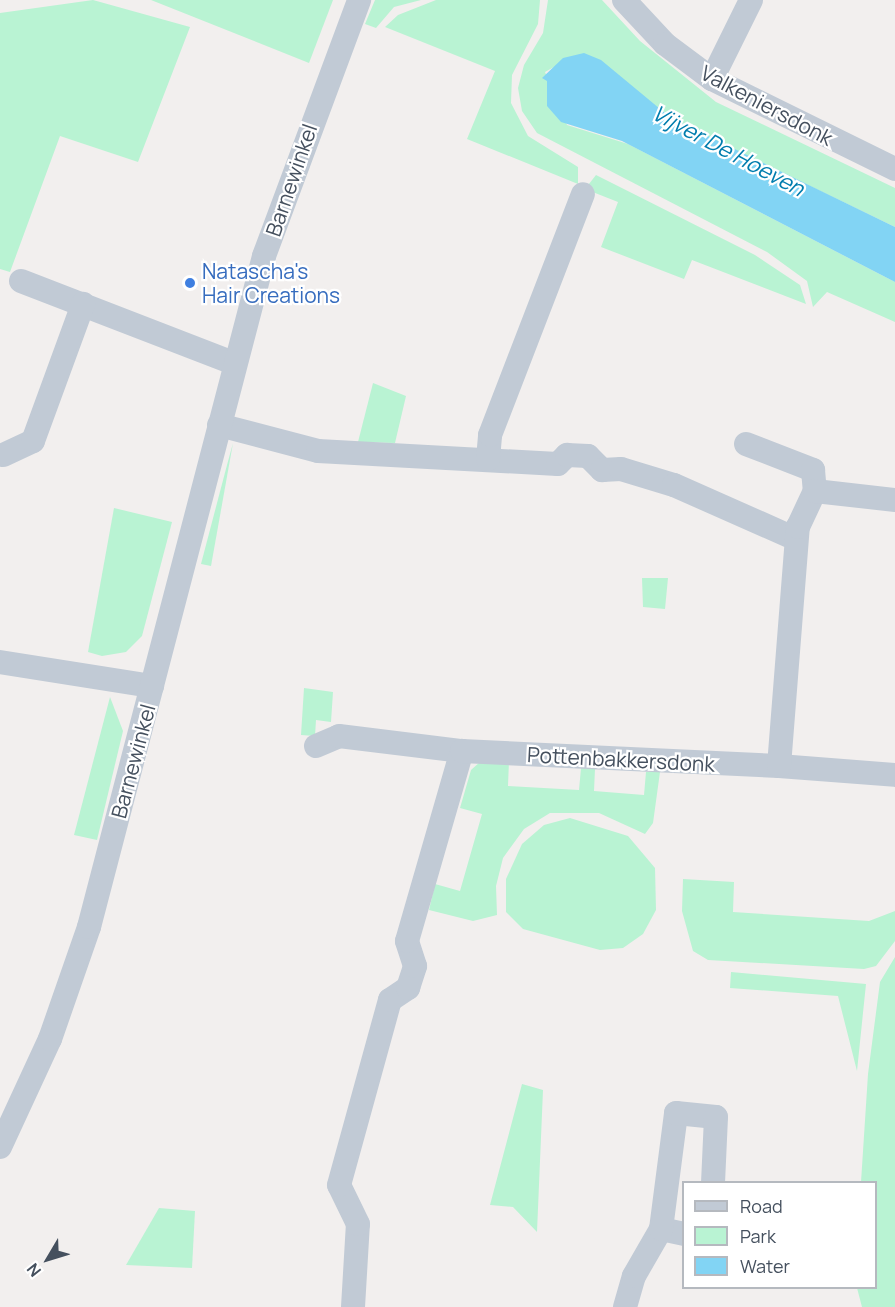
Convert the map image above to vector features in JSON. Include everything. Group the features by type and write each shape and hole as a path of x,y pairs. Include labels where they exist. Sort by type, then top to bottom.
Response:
{"street":[{"name":"Barnewinkel","path":"0,1147 50,1039 89,927 234,363 302,147 358,0"},
{"name":"Valkeniersdonk","path":"624,0 665,44 712,79 895,169"},
{"path":"712,79 752,0"},
{"path":"488,459 490,435 583,194"},
{"path":"21,281 234,363"},
{"path":"3,455 33,441 83,304"},
{"path":"219,425 318,451 558,464 567,455 588,456 602,470 621,469 674,485 796,539"},
{"path":"746,444 813,470 815,491 796,539 779,766"},
{"path":"815,491 895,500"},
{"path":"0,662 152,686"},
{"name":"Pottenbakkersdonk","path":"316,746 339,736 462,751 779,766 895,775"},
{"path":"353,1307 358,1224 339,1185 390,1000 408,988 415,966 407,941 462,751"},
{"path":"625,1307 634,1276 672,1232 676,1113 716,1117 713,1181"}],"green space":[{"path":"93,0 190,27 138,162 60,136 10,272 0,269 0,13"},
{"path":"151,0 333,0 309,63"},
{"path":"375,0 421,0 394,7 376,28 365,24"},
{"path":"436,0 540,0 538,24 512,75 511,103 528,136 578,167 578,184 467,139 495,71 385,27 398,15"},
{"path":"548,0 602,0 640,41 716,102 895,188 895,227 682,124 635,92 554,67 545,72 567,125 628,144 895,282 895,322 827,292 813,307 807,281 767,252 537,133 522,111 518,88 524,65 543,33"},
{"path":"596,175 755,255 800,285 806,304 692,260 684,279 601,247 618,202 585,189"},
{"path":"373,383 406,396 395,443 358,442"},
{"path":"233,443 211,566 201,564 227,465"},
{"path":"114,508 172,522 142,636 126,652 102,656 88,652"},
{"path":"642,578 668,578 665,609 643,607"},
{"path":"304,688 333,692 331,722 316,720 315,736 301,735"},
{"path":"110,697 123,731 97,840 74,835"},
{"path":"489,754 509,761 508,786 579,790 581,768 595,769 594,791 644,795 646,772 660,772 653,823 645,834 599,813 550,813 524,829 503,858 496,886 497,915 473,921 429,910 435,884 460,891 482,814 460,808 471,770"},
{"path":"570,818 628,836 655,868 656,910 643,934 623,948 600,950 523,929 506,912 506,879 522,844 544,825"},
{"path":"683,879 734,882 733,912 869,921 895,911 895,941 876,966 864,969 708,960 693,951 682,911"},
{"path":"895,957 895,1307 862,1307 857,1289 877,1289 877,1181 861,1181 868,1074 880,982"},
{"path":"731,972 866,984 857,1071 838,996 730,988"},
{"path":"522,1084 543,1090 537,1232 513,1207 490,1205"},
{"path":"159,1208 195,1211 192,1268 126,1265"}],"water":[{"name":"Vijver De Hoeven","path":"584,53 601,60 671,118 895,227 895,282 622,141 561,122 547,106 547,81 542,78 563,58"}],"place":[{"name":"Natascha's Hair Creations","path":"190,283"}]}
